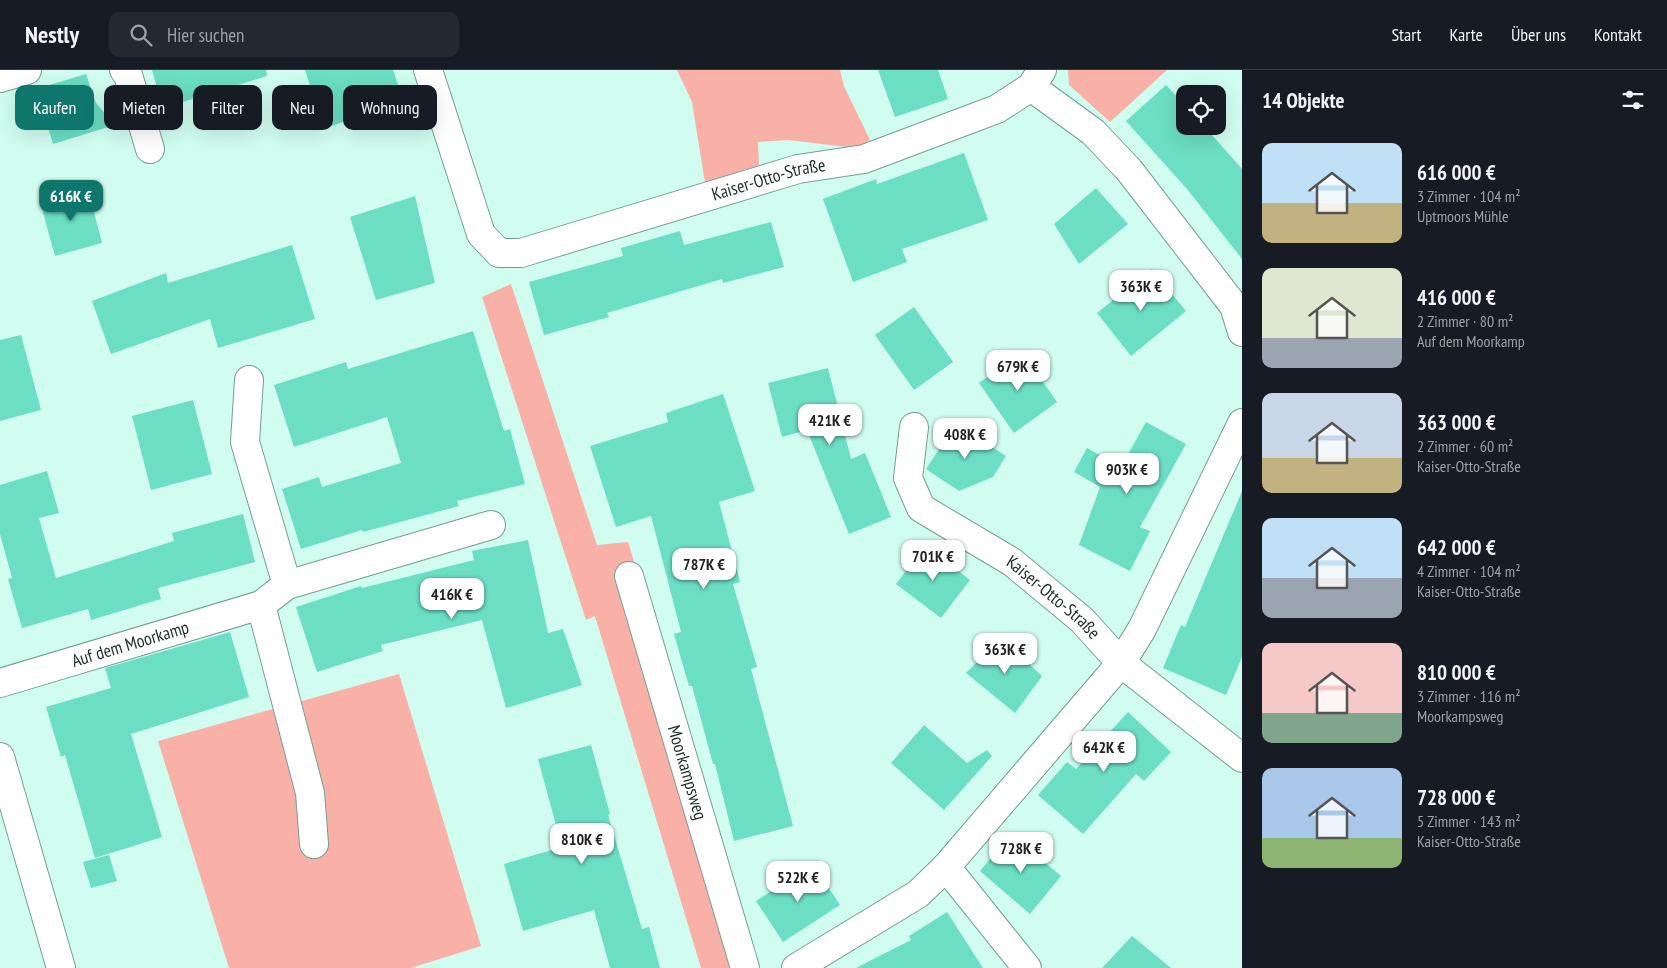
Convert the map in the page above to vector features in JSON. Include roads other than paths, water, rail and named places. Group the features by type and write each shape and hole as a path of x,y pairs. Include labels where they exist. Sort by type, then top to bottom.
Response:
{"street":[{"path":"0,78 27,70"},
{"path":"124,70 128,75 150,149"},
{"name":"Kaiser-Otto-Straße","path":"428,70 481,234 499,253 521,253 798,169 864,159 997,109 1037,78 1129,170 1234,306 1242,332"},
{"path":"249,380 245,442 287,585"},
{"path":"796,968 918,894 946,867 1121,663 1142,629 1242,423"},
{"name":"Kaiser-Otto-Straße","path":"914,427 908,478 921,508 1012,562 1082,620 1121,663 1242,758"},
{"name":"Auf dem Moorkamp","path":"0,683 261,606 287,585 491,525"},
{"name":"Moorkampsweg","path":"629,576 745,968"},
{"path":"261,606 310,793 314,844"},
{"path":"0,757 61,968"},
{"path":"946,867 1027,968"}]}
